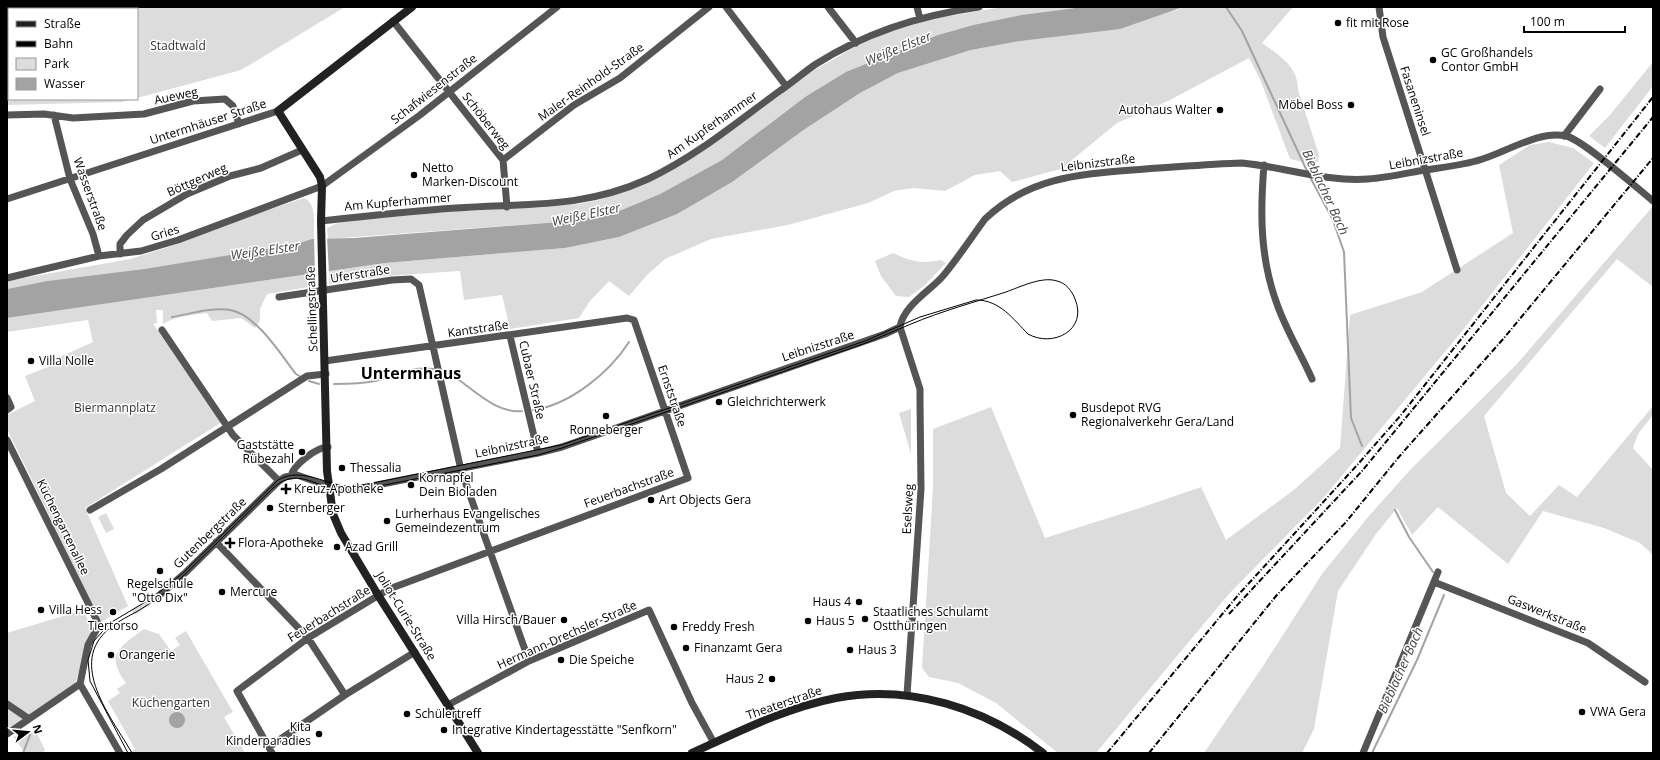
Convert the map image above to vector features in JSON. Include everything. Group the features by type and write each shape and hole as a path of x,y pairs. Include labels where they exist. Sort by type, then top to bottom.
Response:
{"main road":[{"name":"Untermhäuser Straße","path":"278,111 412,7"},
{"name":"Schellingstraße","path":"278,111 320,177 322,186 321,224 328,447"},
{"name":"Joliot-Curie-Straße","path":"328,447 328,486 336,522 378,595 478,753"},
{"name":"Theaterstraße","path":"692,753 771,718 805,706 836,698 880,694 907,695 945,703 970,711 1009,730 1043,753"}],"street":[{"name":"Schafwiesenstraße","path":"322,186 420,115 556,7"},
{"name":"Maler-Reinhold-Straße","path":"503,160 574,105 620,78 710,7"},
{"path":"726,7 786,86"},
{"path":"828,7 856,43"},
{"path":"917,7 920,19"},
{"name":"Am Kupferhammer","path":"321,224 457,208 507,207 575,202 608,194 647,179 682,161 815,65 856,43 876,34 920,19 979,7"},
{"name":"Fasaneninsel","path":"1379,7 1383,37 1404,98 1457,270"},
{"name":"Schöberweg","path":"393,21 503,160 507,207"},
{"path":"1600,90 1564,136 1586,147 1653,201"},
{"name":"Aueweg","path":"7,115 44,114 73,118 144,114 193,101 226,100 233,106 239,124"},
{"name":"Untermhäuser Straße","path":"7,199 278,111"},
{"name":"Wasserstraße","path":"54,115 70,179 93,234 99,256"},
{"name":"Leibnizstraße","path":"291,476 302,476 328,486 342,489 359,489 538,453 562,447 866,342 900,327 902,320 910,308 942,276 985,220 993,212 1022,192 1041,184 1075,175 1219,163 1264,165 1301,174 1369,179 1474,162 1538,138 1564,136"},
{"name":"Böttgerweg","path":"120,254 120,244 143,220 187,194 230,176 261,168 302,150"},
{"path":"1264,165 1261,221 1267,269 1277,304 1312,379"},
{"name":"Gries","path":"7,278 99,256 141,251 178,240 322,186"},
{"name":"Uferstraße","path":"279,297 323,288 411,279 419,285 432,346"},
{"name":"Kantstraße","path":"325,362 627,318 634,320"},
{"name":"Ernststraße","path":"634,320 688,478"},
{"name":"Eselsweg","path":"900,327 920,389 921,489 907,695"},
{"path":"162,330 233,435 279,481 291,476 294,468 305,459 323,447 328,447"},
{"name":"Cubaer Straße","path":"510,336 538,453"},
{"path":"432,346 460,468 529,662"},
{"path":"90,510 161,469 307,376 326,374"},
{"path":"7,398 11,407 7,410"},
{"name":"Küchengartenallee","path":"7,440 98,626 88,644 80,684"},
{"name":"Feuerbachstraße","path":"271,750 237,691 308,638 389,589 688,478"},
{"name":"Gutenbergstraße","path":"155,599 184,574 279,481"},
{"path":"216,542 308,638 345,694"},
{"path":"1363,753 1438,572"},
{"name":"Gaswerkstraße","path":"1434,582 1588,643 1644,682"},
{"name":"Hermann-Drechsler-Straße","path":"448,705 529,662 649,610 692,703 714,743"},
{"path":"271,750 345,694 415,652"},
{"path":"7,734 80,684 120,753"},
{"path":"7,704 29,719"}],"green space":[{"name":"Stadtwald","path":"7,7 345,7 241,70 138,98 138,8 8,8 8,100 129,100 122,102 7,105"},
{"path":"1003,7 1083,7 1021,15 973,25 938,35 885,55 805,97 722,160 660,194 612,214 559,222 328,239 327,228 338,223 358,220 456,211 578,204 599,200 655,178 804,76 855,47 881,35 931,19"},
{"path":"1183,7 1293,7 1262,43 1287,62 1295,74 1298,90 1319,155 1318,162 1308,163 1290,159 1260,79 1249,58 1168,101 1117,123 1064,168 1012,182 1000,171 975,175 945,191 913,188 894,191 868,203 788,225 711,239 665,259 647,275 629,296 609,281 590,301 579,318 510,329 502,295 464,300 460,271 386,276 329,284 329,271 385,263 565,248 619,237 802,131 860,93 898,73 971,50 1177,10"},
{"path":"1653,62 1653,86 1605,148 1589,136 1610,115"},
{"path":"1549,142 1573,148 1594,163 1463,330 1325,496 1228,595 1096,753 1058,753 996,703 958,683 929,677 922,668 933,488 933,429 991,407 1045,538 1201,487 1226,540 1295,489 1340,448 1350,315 1422,292 1513,233 1499,165 1530,145"},
{"path":"304,198 311,205 313,210 314,239 297,244 144,269 47,281 7,289 7,281 130,259 169,247 247,217"},
{"path":"1653,206 1653,287 1617,259 1484,416 1506,493 1530,516 1559,485 1577,497 1653,406 1653,415 1638,434 1633,448 1653,470 1653,555 1640,543 1604,528 1543,511 1508,564 1438,507 1412,535 1397,508 1376,534 1338,591 1314,729 1302,753 1204,753 1265,663 1322,574 1368,517 1411,469 1516,365"},
{"path":"893,253 922,262 941,260 946,263 924,286 909,297 896,296 881,276 875,261"},
{"name":"Biermannplatz","path":"316,273 315,286 267,294 260,309 260,321 255,328 241,318 212,321 207,313 189,315 163,324 163,310 156,310 157,323 153,324 222,422 85,508 128,606 101,622 7,429 7,415 35,401 25,376 48,367 62,356 93,342 88,320 7,332 7,318"},
{"path":"911,409 911,454 899,413"},
{"path":"106,513 114,529 106,533 98,517"},
{"path":"153,596 157,601 134,615 131,610"},
{"path":"83,610 92,628 75,685 7,729 7,633"},
{"name":"Küchengarten","path":"144,629 159,634 171,651 180,645 175,638 186,631 233,712 224,717 245,753 128,753 135,749 108,701 120,693 117,689 126,683 116,665 118,652 122,646"},
{"path":"35,729 45,750 42,753 23,753 24,751 13,737"}],"water":[{"name":"Weiße Elster","path":"1083,7 1183,7 1120,29 1020,41 971,50 898,73 860,93 802,131 732,182 677,214 619,237 565,248 385,263 7,318 7,289 47,281 144,269 297,244 312,239 354,238 559,222 612,214 660,194 722,160 805,97 846,72 938,35 973,25 1021,15"},
{"path":"177,712 183,714 185,720 183,726 177,728 171,726 169,720 171,714"}],"pier":[{"path":"314,237 327,237 329,273 315,275"}],"waterway":[{"name":"Bieblacher Bach","path":"1226,7 1242,31 1307,171"},
{"name":"Bieblacher Bach","path":"1310,177 1333,220 1344,252 1351,418 1362,446"},
{"path":"172,317 216,309 230,310 240,313 249,319 267,336 296,374 301,377"},
{"path":"533,410 547,407 561,401 588,385 611,365 629,342"},
{"path":"334,384 370,382 411,370 425,368 433,369"},
{"path":"444,372 452,375 494,404 512,411 522,411"},
{"path":"309,381 319,384"},
{"name":"Bieblacher Bach","path":"1395,510 1409,537 1433,572"},
{"name":"Bieblacher Bach","path":"1372,753 1417,660 1444,595"},
{"path":"23,753 30,735"}],"tram line":[{"path":"128,753 90,681 88,660 94,641 110,623 152,598 183,573 278,480 287,476 296,475 353,487 561,445 865,341 920,317 976,300 985,301 992,303 999,307 1028,334 1038,338 1048,339 1057,337 1066,333 1077,320 1078,310 1074,296 1066,285 1057,281 1045,280 1031,283 1006,292 982,299 970,303 958,307 935,315 866,343 538,455 354,491 342,491 302,479 293,478 283,481 273,488 173,586 138,611 113,625 97,642 92,657 92,674 97,690 114,724 132,753"}],"railway":[{"path":"1107,753 1239,594 1401,415 1653,97"},
{"path":"1229,614 1362,471 1653,117"},
{"path":"1149,753 1276,596 1346,522 1398,458 1504,338 1653,158"}],"place":[{"name":"fit mit Rose","path":"1338,23"},
{"name":"GC Großhandels Contor GmbH","path":"1433,60"},
{"name":"Möbel Boss","path":"1351,105"},
{"name":"Autohaus Walter","path":"1220,110"},
{"name":"Netto Marken-Discount","path":"414,175"},
{"name":"Villa Nolle","path":"31,361"},
{"name":"Gleichrichterwerk","path":"719,402"},
{"name":"Busdepot RVG Regionalverkehr Gera/Land","path":"1073,415"},
{"name":"Ronneberger","path":"606,416"},
{"name":"Gaststätte Rübezahl","path":"302,452"},
{"name":"Thessalia","path":"342,468"},
{"name":"Kornapfel Dein Bioladen","path":"411,485"},
{"name":"Kreuz-Apotheke","path":"286,489"},
{"name":"Art Objects Gera","path":"651,500"},
{"name":"Sternberger","path":"270,508"},
{"name":"Lurherhaus Evangelisches Gemeindezentrum","path":"387,521"},
{"name":"Flora-Apotheke","path":"230,543"},
{"name":"Azad Grill","path":"337,547"},
{"name":"Regelschule \"Otto Dix\"","path":"160,571"},
{"name":"Mercure","path":"222,592"},
{"name":"Haus 4","path":"859,602"},
{"name":"Villa Hess","path":"41,610"},
{"name":"Tiertorso","path":"113,612"},
{"name":"Staatliches Schulamt Ostthüringen","path":"865,619"},
{"name":"Villa Hirsch/Bauer","path":"564,620"},
{"name":"Haus 5","path":"808,621"},
{"name":"Freddy Fresh","path":"674,627"},
{"name":"Finanzamt Gera","path":"686,648"},
{"name":"Haus 3","path":"850,650"},
{"name":"Orangerie","path":"111,655"},
{"name":"Die Speiche","path":"561,660"},
{"name":"Haus 2","path":"772,679"},
{"name":"VWA Gera","path":"1582,712"},
{"name":"Schülertreff","path":"407,714"},
{"name":"Integrative Kindertagesstätte \"Senfkorn\"","path":"444,730"},
{"name":"Kita Kinderparadies","path":"319,734"}],"district":[{"name":"Untermhaus","path":"411,373"}]}
